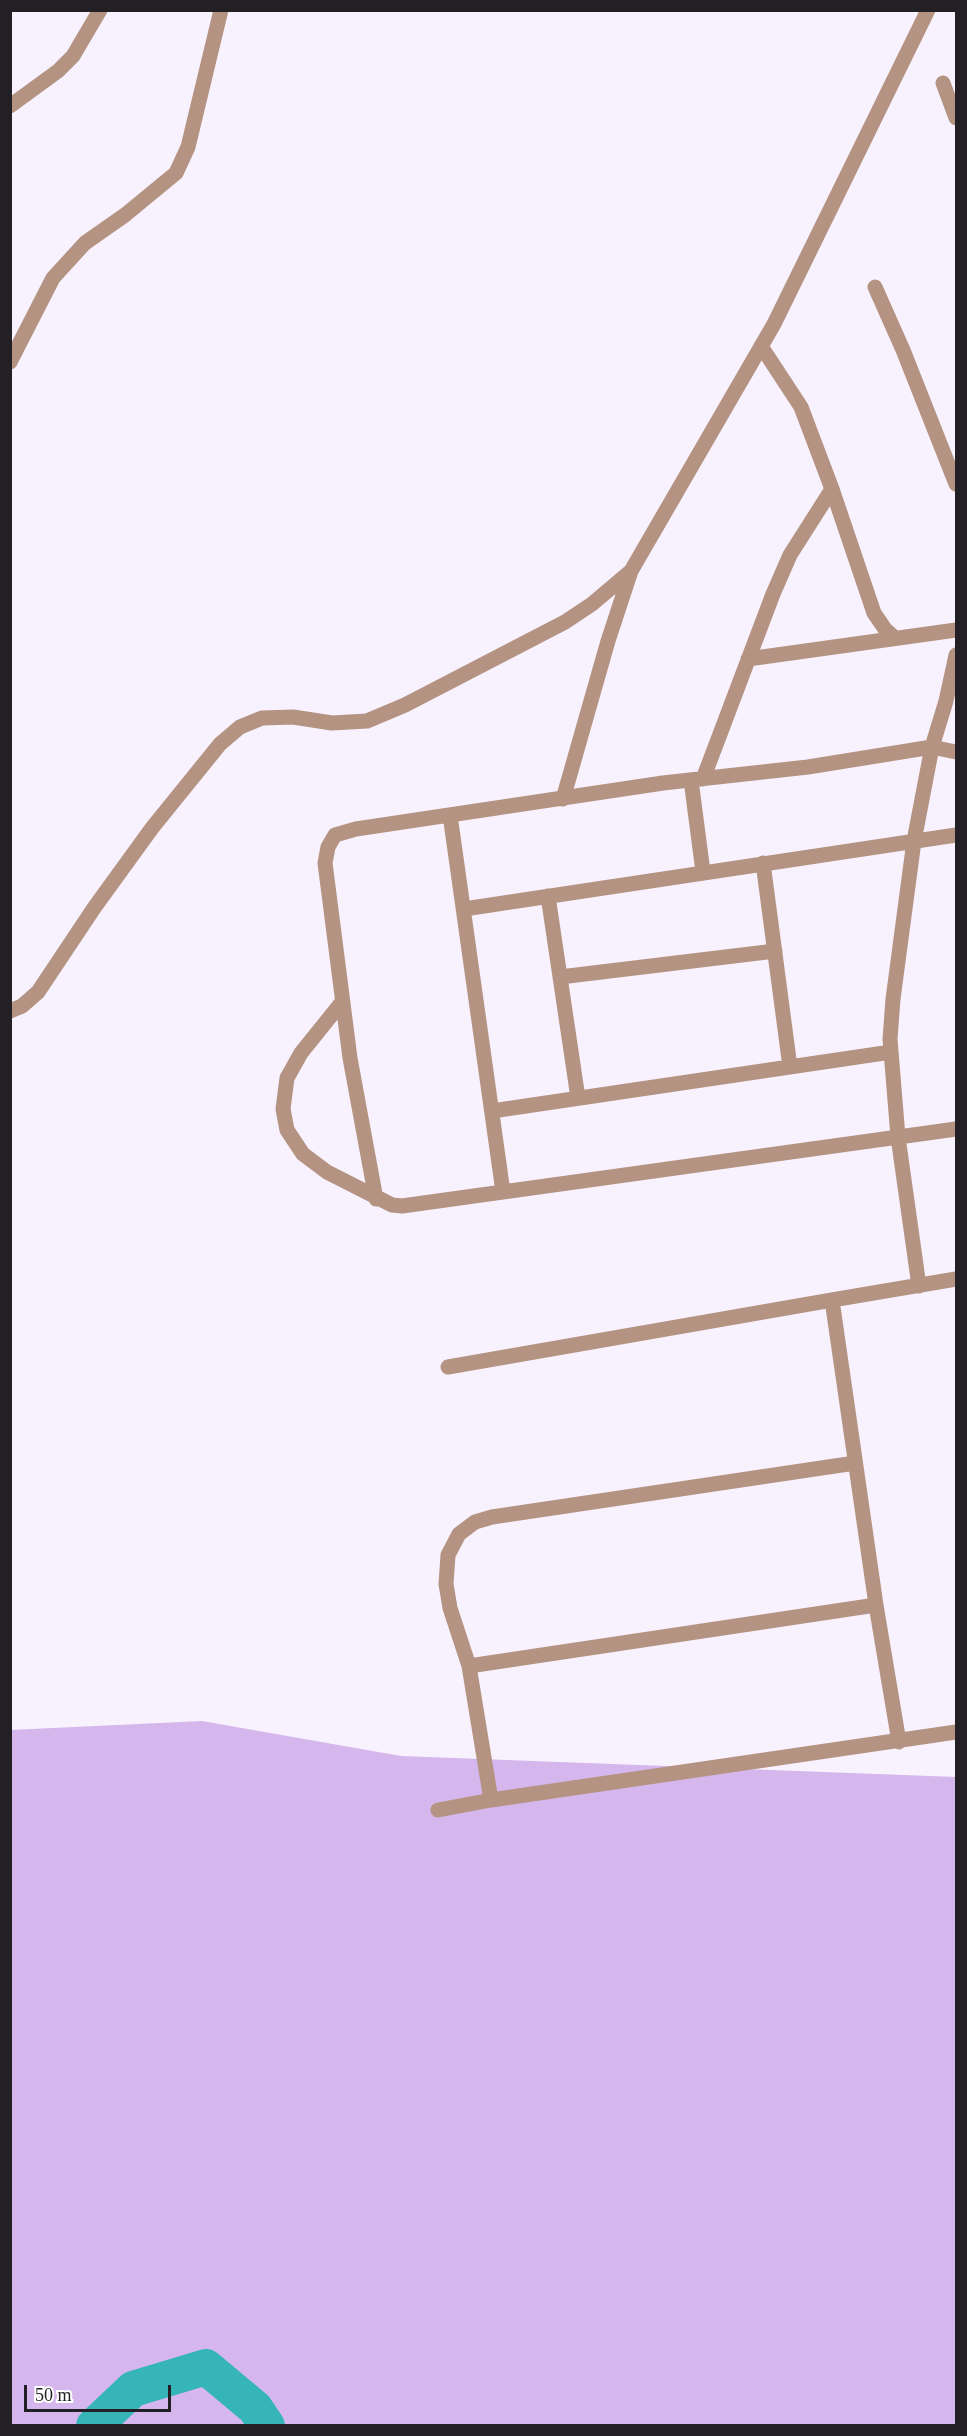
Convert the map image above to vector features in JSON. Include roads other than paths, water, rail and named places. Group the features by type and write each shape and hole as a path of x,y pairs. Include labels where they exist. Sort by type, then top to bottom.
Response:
{"street":[{"path":"10,106 58,71 73,56 100,10"},
{"path":"10,362 53,278 85,243 125,215 176,173 188,147 221,10"},
{"path":"563,799 630,571 761,346 928,10"},
{"path":"944,83 957,118"},
{"path":"875,287 957,484"},
{"path":"761,346 801,407 832,489 874,613 894,637"},
{"path":"703,872 697,779 790,555 832,489"},
{"path":"10,1011 22,1006 38,992 94,908 152,828 220,744 240,727 262,718 293,717 332,723 367,721 405,705 565,621 592,604 630,571"},
{"path":"748,659 957,630"},
{"path":"919,1286 898,1137 891,1052 893,999 914,841 932,747 957,655"},
{"path":"376,1199 350,1058 325,863 335,835 356,829 450,815 697,779 808,767 932,747 957,752"},
{"path":"450,815 503,1192"},
{"path":"464,909 957,835"},
{"path":"763,863 790,1067"},
{"path":"548,896 578,1098"},
{"path":"560,976 775,951"},
{"path":"342,1002 301,1053 287,1078 283,1109 287,1130 303,1154 327,1172 376,1199 402,1206 957,1129"},
{"path":"492,1111 891,1052"},
{"path":"448,1367 957,1280"},
{"path":"832,1300 876,1605 899,1742"},
{"path":"491,1800 469,1666 450,1608 446,1584 448,1556 459,1534 476,1522 492,1517 855,1463"},
{"path":"469,1666 876,1605"},
{"path":"438,1809 957,1732"}],"waterway":[{"path":"94,2426 133,2389 206,2367 255,2408 267,2426"}]}
